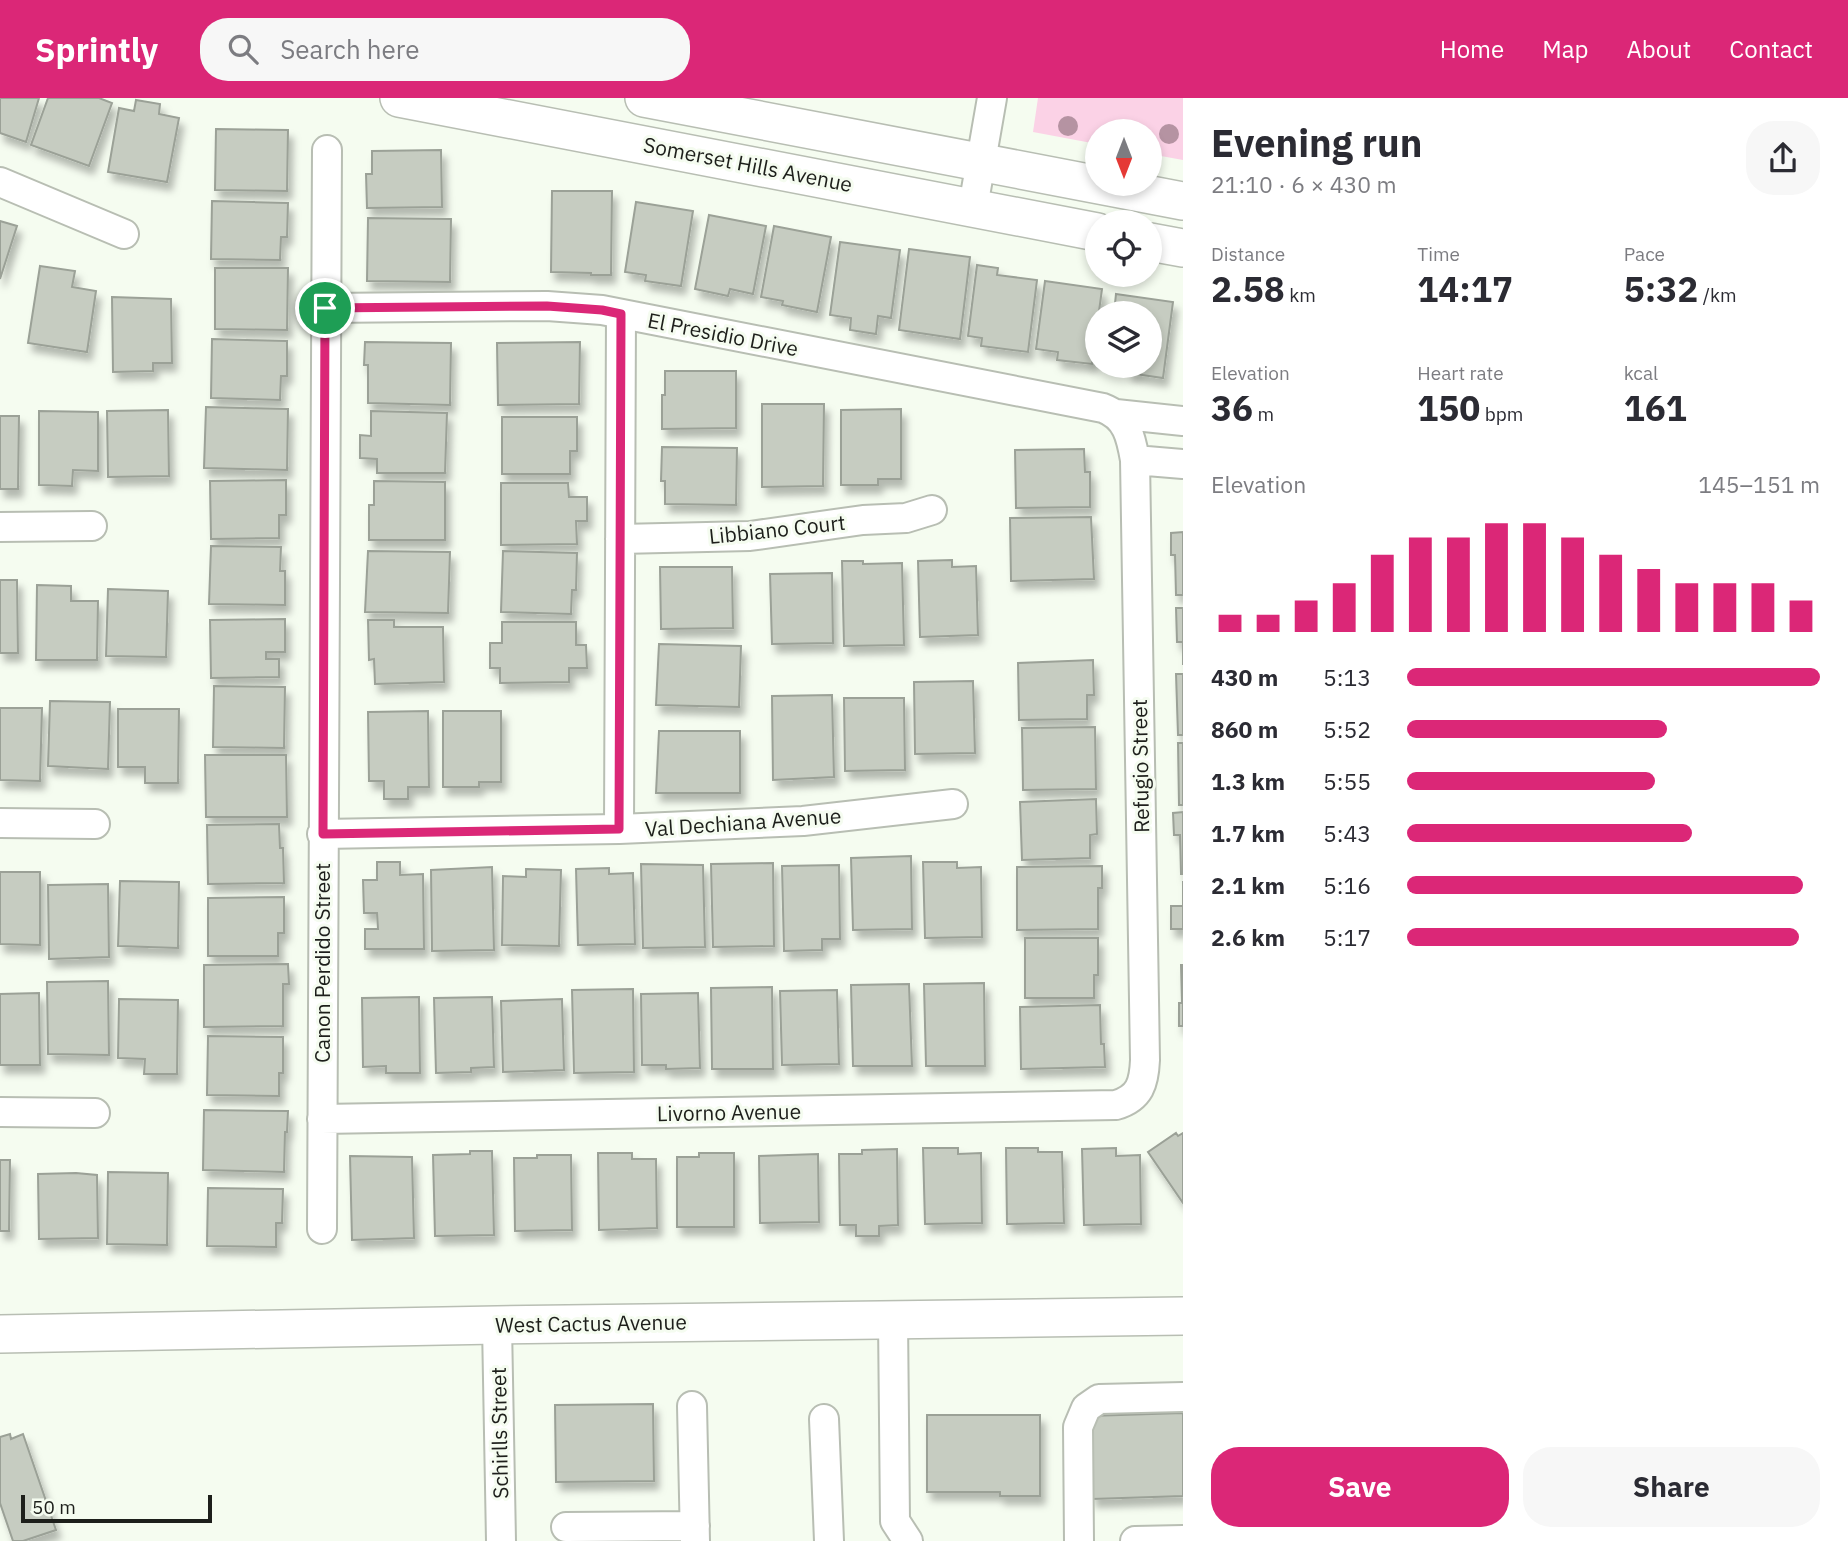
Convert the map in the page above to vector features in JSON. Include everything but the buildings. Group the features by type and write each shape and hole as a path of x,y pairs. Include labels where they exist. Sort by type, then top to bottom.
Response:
{"main road":[{"name":"Somerset Hills Avenue","path":"399,98 1085,229"},
{"path":"644,98 1183,201"},
{"path":"1162,244 1183,248"},
{"name":"West Cactus Avenue","path":"0,1334 1183,1316"}],"street":[{"path":"973,206 992,98"},
{"name":"Canon Perdido Street","path":"323,1229 327,150"},
{"path":"0,182 124,234"},
{"name":"El Presidio Drive","path":"325,308 547,306 602,310 1102,408 1127,436 1183,464"},
{"path":"619,829 621,314"},
{"name":"El Presidio Drive","path":"1127,436 1183,421"},
{"name":"Refugio Street","path":"1127,436 1146,1060 1144,1080 1134,1097"},
{"name":"Libbiano Court","path":"621,539 750,536 852,521 906,518 932,510"},
{"path":"0,527 92,526"},
{"name":"Val Dechiana Avenue","path":"323,834 619,829 803,821 953,804"},
{"path":"0,823 95,824"},
{"name":"Livorno Avenue","path":"323,1119 1097,1107 1116,1105 1134,1097"},
{"path":"0,1112 95,1112"},
{"path":"893,1319 895,1521 908,1541"},
{"name":"Schirlls Street","path":"497,1325 501,1541"},
{"path":"1079,1541 1078,1427 1086,1408 1099,1399 1183,1397"},
{"path":"566,1527 695,1533 692,1406"},
{"path":"824,1419 829,1541"},
{"path":"1135,1541 1183,1540"}],"shaded area":[{"path":"1038,98 1183,98 1183,160 1162,156 1162,119 1085,119 1085,142 1033,132"}],"route":[{"path":"547,306 621,314 619,829 323,834 325,308 547,306"}]}
